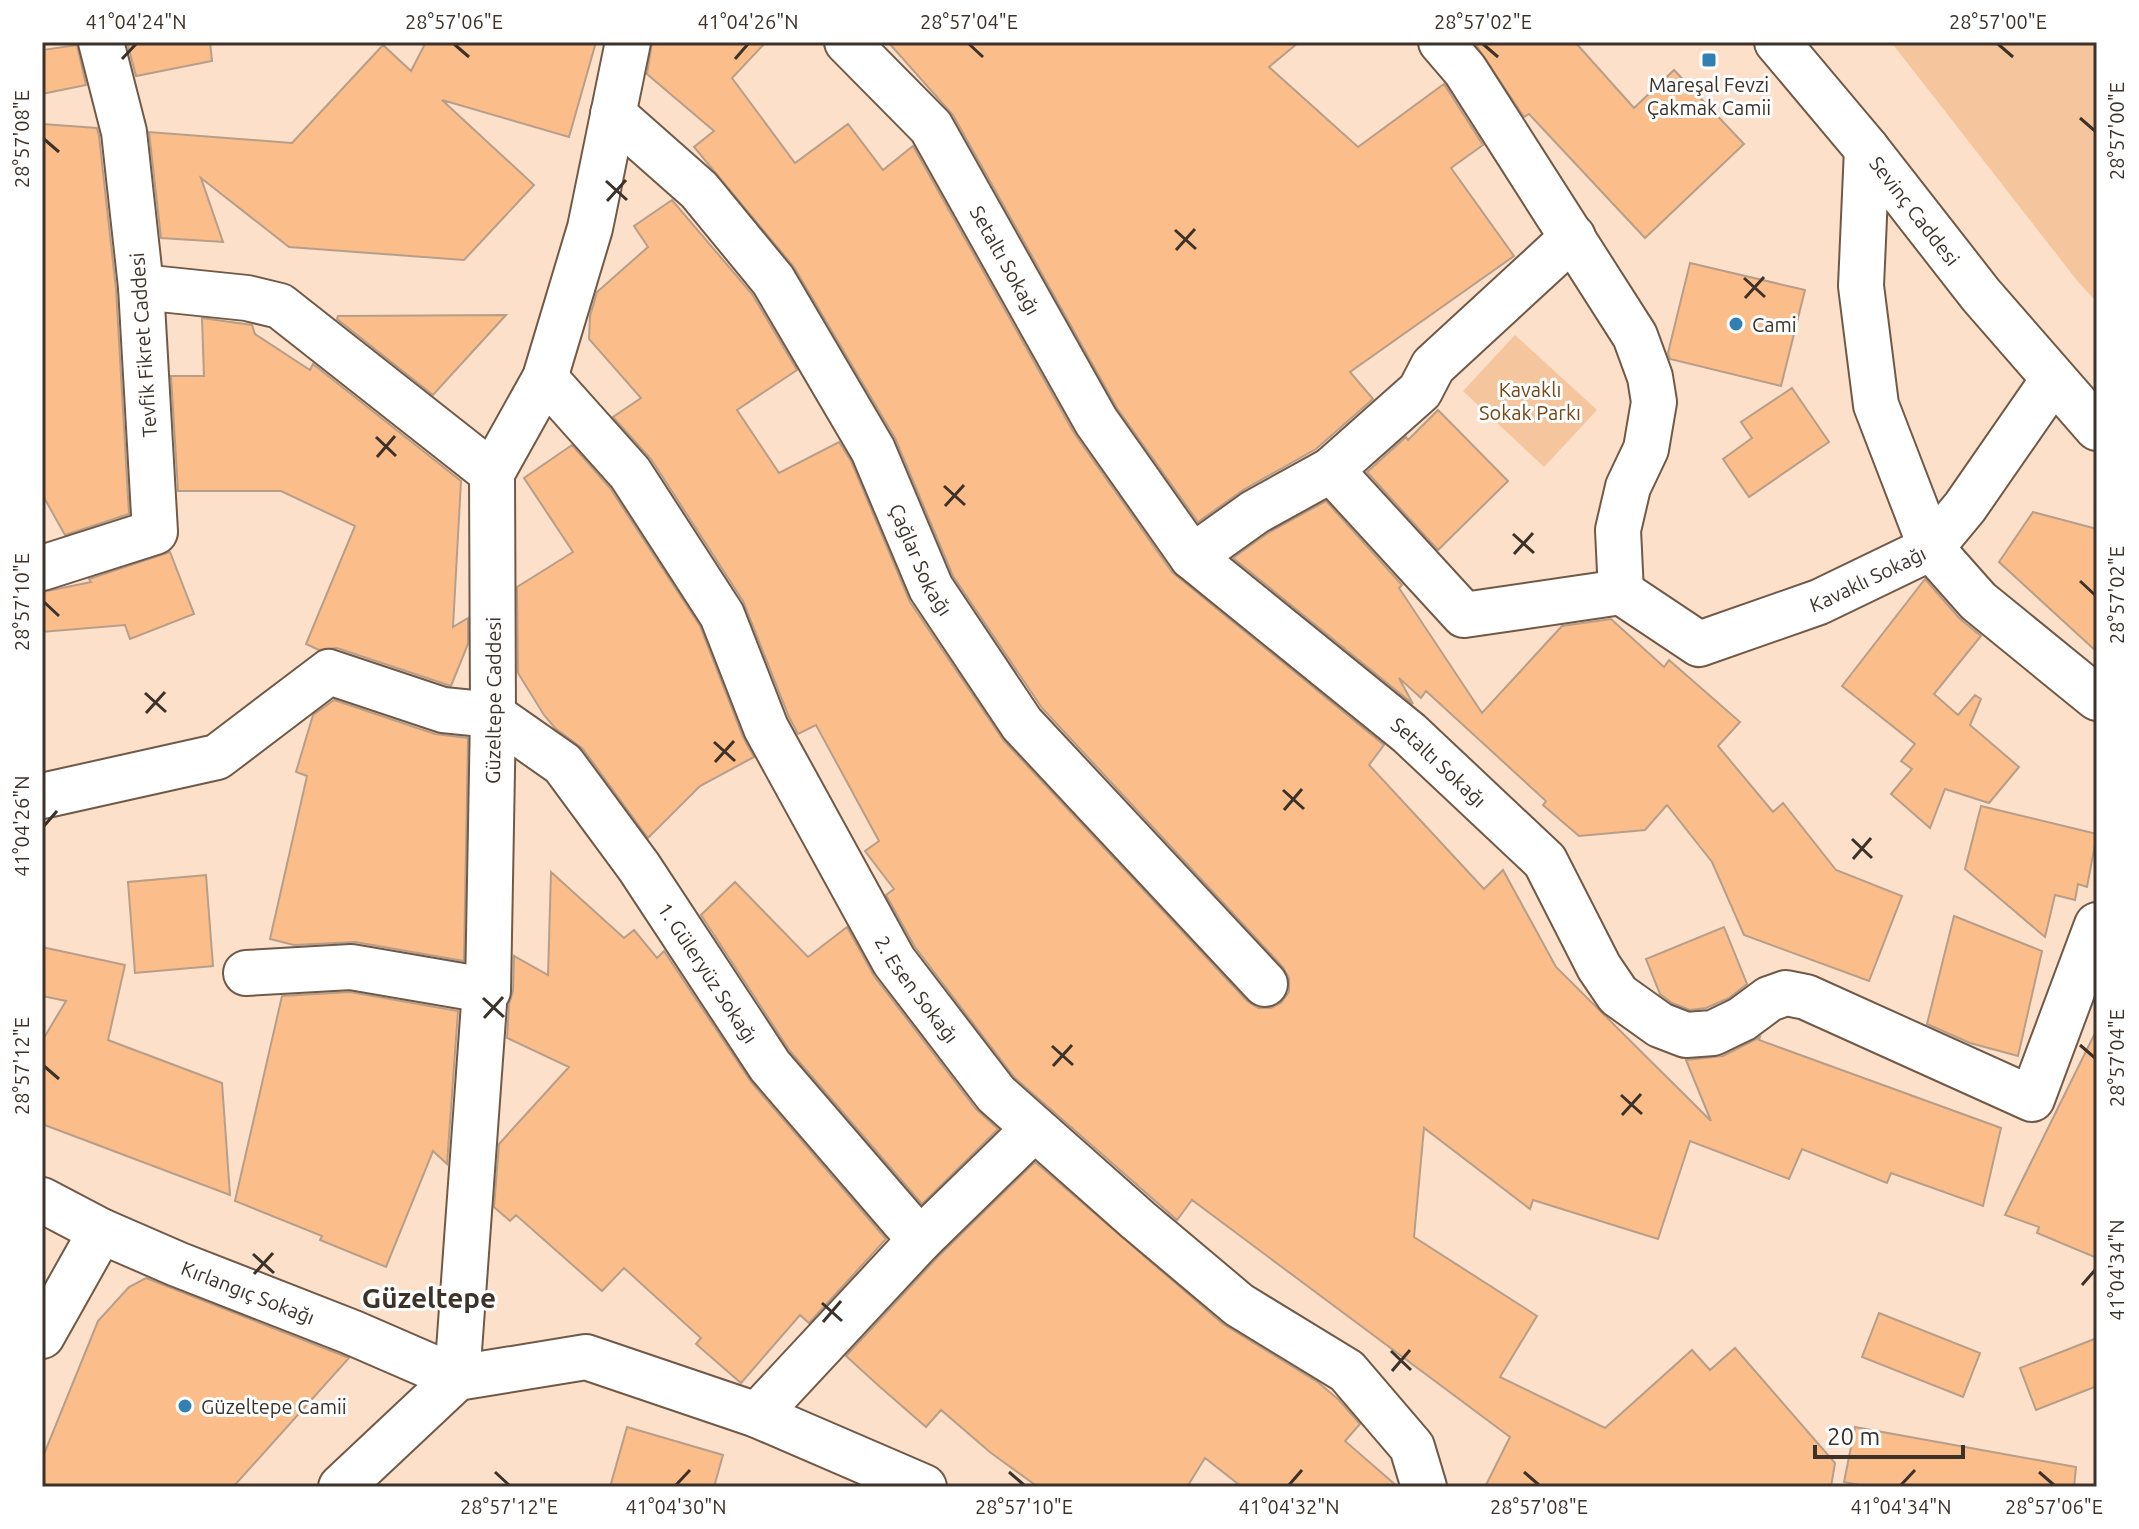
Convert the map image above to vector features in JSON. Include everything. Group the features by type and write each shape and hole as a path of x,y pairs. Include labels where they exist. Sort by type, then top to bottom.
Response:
{"street":[{"name":"Tevfik Fikret Caddesi","path":"42,568 155,532 141,287 124,132 101,42"},
{"name":"Güzeltepe Caddesi","path":"457,1378 485,990 488,991 493,715 492,473 545,378 590,228 628,42"},
{"path":"1331,470 1464,615 1621,592 1618,530 1628,487 1646,449 1654,402 1650,377 1635,336 1465,70 1441,42"},
{"name":"Sevinç Caddesi","path":"1777,42 1867,149 1981,295 2097,428"},
{"name":"Setaltı Sokağı","path":"855,44 931,127 1096,421 1192,557 1409,733 1545,861 1599,967 1618,995 1660,1025 1686,1035 1713,1033 1742,1019 1769,999 1786,993 1832,1008 2032,1099 2097,925"},
{"name":"Çağlar Sokağı","path":"613,114 699,190 773,280 873,450 931,588 1022,724 1265,984"},
{"path":"1867,149 1861,286 1876,405 1931,548 1978,601 2097,698"},
{"path":"1192,557 1255,512 1331,470 1420,391 1433,366 1573,237"},
{"path":"141,287 247,298 280,306 492,473"},
{"name":"2. Esen Sokağı","path":"545,378 630,473 722,615 766,728 894,961 996,1094 1239,1305 1347,1371 1412,1447 1424,1487"},
{"path":"2053,380 2097,402"},
{"name":"Kavaklı Sokağı","path":"1621,592 1699,644 1819,602 1931,548 1965,507 2053,380"},
{"path":"42,796 217,757 329,672 443,710 493,715"},
{"name":"1. Güleryüz Sokağı","path":"493,715 563,764 639,867 770,1066 920,1240"},
{"path":"246,973 351,967 485,990"},
{"path":"757,1415 920,1240 1034,1129"},
{"name":"Kırlangıç Sokağı","path":"42,1200 101,1231 457,1378"},
{"path":"42,1336 101,1231"},
{"path":"341,1487 457,1378 586,1357 757,1415 924,1487"}],"green space":[{"path":"1891,42 2097,42 2097,302 2079,283"},
{"name":"Kavaklı Sokak Parkı","path":"1515,335 1597,410 1544,467 1463,391"}],"building":[{"path":"127,42 210,42 212,61 136,76"},
{"path":"426,42 596,42 569,137 442,100 534,185 464,260 289,247 201,178 223,242 161,238 149,132 292,143 383,45 411,71"},
{"path":"652,42 766,42 732,78 795,163 848,124 883,170 913,146 1074,433 1172,572 1384,745 1369,765 1484,889 1503,870 1556,967 1711,1121 1686,1060 1723,1056 1760,1037 1759,1040 2001,1128 1983,1206 1891,1173 1887,1183 1802,1149 1789,1179 1690,1141 1658,1239 1533,1200 1530,1209 1424,1128 1414,1237 1537,1316 1500,1377 1605,1428 1692,1350 1710,1370 1735,1348 1835,1463 1831,1487 1485,1487 1510,1437 1192,1200 1177,1220 1014,1077 915,947 886,895 894,889 865,851 879,841 816,725 798,734 743,601 651,459 613,417 641,398 589,339 590,316 597,292 648,247 634,226 672,200 752,294 797,370 737,410 779,473 839,442 851,461 910,602 1004,741 1247,1001 1258,1008 1271,1008 1281,1003 1289,992 1289,978 1283,967 1042,708 953,576 895,438 794,267 694,147 714,131 647,74"},
{"path":"888,42 1299,42 1269,67 1358,147 1444,84 1483,145 1451,168 1514,256 1350,372 1373,399 1316,449 1243,490 1198,522 1117,408 953,115"},
{"path":"1474,42 1575,42 1634,108 1674,70 1744,144 1645,238 1529,114 1524,117"},
{"path":"77,45 86,85 42,94 42,50"},
{"path":"42,124 97,128 99,136 116,289 129,514 65,535 42,494"},
{"name":"Cami","path":"1690,263 1805,290 1781,386 1670,359 1668,353"},
{"path":"506,315 433,395 337,319 338,316"},
{"path":"202,318 252,325 255,334 310,370 313,364 461,481 453,627 468,618 468,644 451,686 337,648 319,650 306,644 355,526 281,491 178,491 171,376 204,376"},
{"path":"1792,388 1829,442 1749,497 1723,459 1752,438 1741,422"},
{"path":"1438,410 1508,481 1438,550 1367,472 1406,437 1408,440"},
{"path":"572,445 610,488 700,626 743,737 754,757 700,786 648,838 583,749 555,728 544,715 518,673 517,587 573,552 524,478"},
{"path":"1326,501 1402,585 1399,588 1482,713 1562,626 1611,619 1664,667 1669,660 1740,722 1718,746 1773,812 1783,803 1836,870 1902,896 1869,981 1744,935 1712,862 1667,805 1645,830 1579,836 1543,805 1546,801 1426,691 1421,698 1399,678 1413,704 1233,558 1268,533"},
{"path":"2033,512 2097,529 2097,652 1999,562"},
{"path":"170,552 194,614 130,639 125,625 42,632 42,592 91,582 89,579"},
{"path":"1925,579 1959,618 1981,636 1934,694 1958,715 1975,695 1981,699 1970,725 2019,767 1989,803 1945,789 1930,828 1891,794 1912,769 1901,761 1915,744 1842,686"},
{"path":"334,700 435,734 468,738 464,961 355,942 294,945 270,939 307,776 296,772 313,715"},
{"path":"1981,806 2097,834 2087,887 2078,884 2075,900 2055,895 2045,937 1965,869"},
{"path":"551,872 624,938 634,930 657,958 664,951 751,1082 886,1239 809,1323 800,1315 741,1383 696,1344 701,1338 624,1268 602,1291 516,1215 510,1221 494,1207 499,1144 569,1067 507,1038 514,956 548,975"},
{"path":"206,875 213,966 135,973 128,882"},
{"path":"735,882 808,957 847,927 874,976 976,1109 998,1129 922,1204 790,1051 701,915"},
{"path":"1954,916 2042,951 2018,1056 1970,1043 1927,1024"},
{"path":"1724,927 1747,984 1729,998 1706,1008 1690,1010 1660,994 1646,959"},
{"path":"42,947 125,965 108,1040 222,1083 230,1195 42,1124 42,1041 66,1001 42,996"},
{"path":"350,992 458,1011 447,1164 433,1151 386,1267 320,1240 322,1236 235,1201 282,996"},
{"path":"2097,1029 2097,1258 2037,1233 2039,1227 2005,1215"},
{"path":"1035,1162 1223,1324 1319,1383 1339,1400 1360,1424 1345,1441 1398,1487 1242,1487 1205,1458 1187,1487 1038,1487 991,1453 941,1410 926,1427 879,1386 846,1356 938,1257"},
{"name":"Güzeltepe Camii","path":"146,1278 349,1358 233,1487 42,1487 42,1459 98,1321 129,1287"},
{"path":"1879,1313 1980,1353 1963,1397 1862,1357"},
{"path":"2097,1338 2097,1386 2036,1410 2020,1368"},
{"path":"627,1427 723,1455 714,1487 610,1487"},
{"path":"1855,1427 2076,1467 2074,1487 1870,1487 1844,1482"}],"place":[{"name":"Mareşal Fevzi Çakmak Camii","path":"1709,60"},
{"name":"Cami","path":"1736,324"},
{"name":"Güzeltepe Camii","path":"185,1406"}],"district":[{"name":"Güzeltepe","path":"429,1297"}]}
